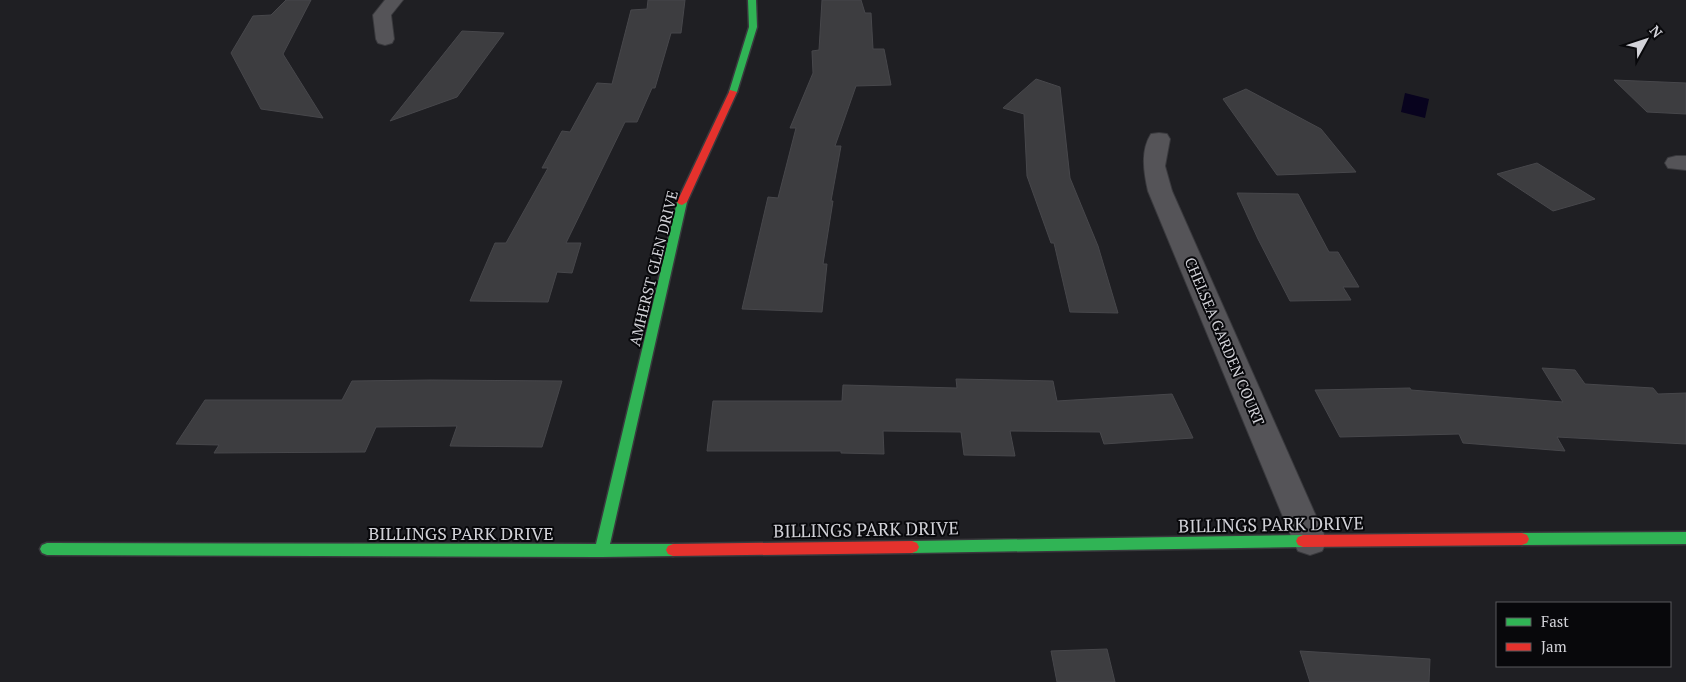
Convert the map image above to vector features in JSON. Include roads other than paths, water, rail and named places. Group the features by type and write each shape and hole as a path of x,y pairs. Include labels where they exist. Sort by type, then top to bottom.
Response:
{"street":[{"path":"385,39 382,15 394,0"},
{"name":"AMHERST GLEN DRIVE","path":"601,551 683,199 734,90 753,27 752,0"},
{"name":"CHELSEA GARDEN COURT","path":"1159,139 1154,166 1160,191 1310,540"},
{"name":"BILLINGS PARK DRIVE","path":"46,549 601,551 1310,540 1686,538"}]}
